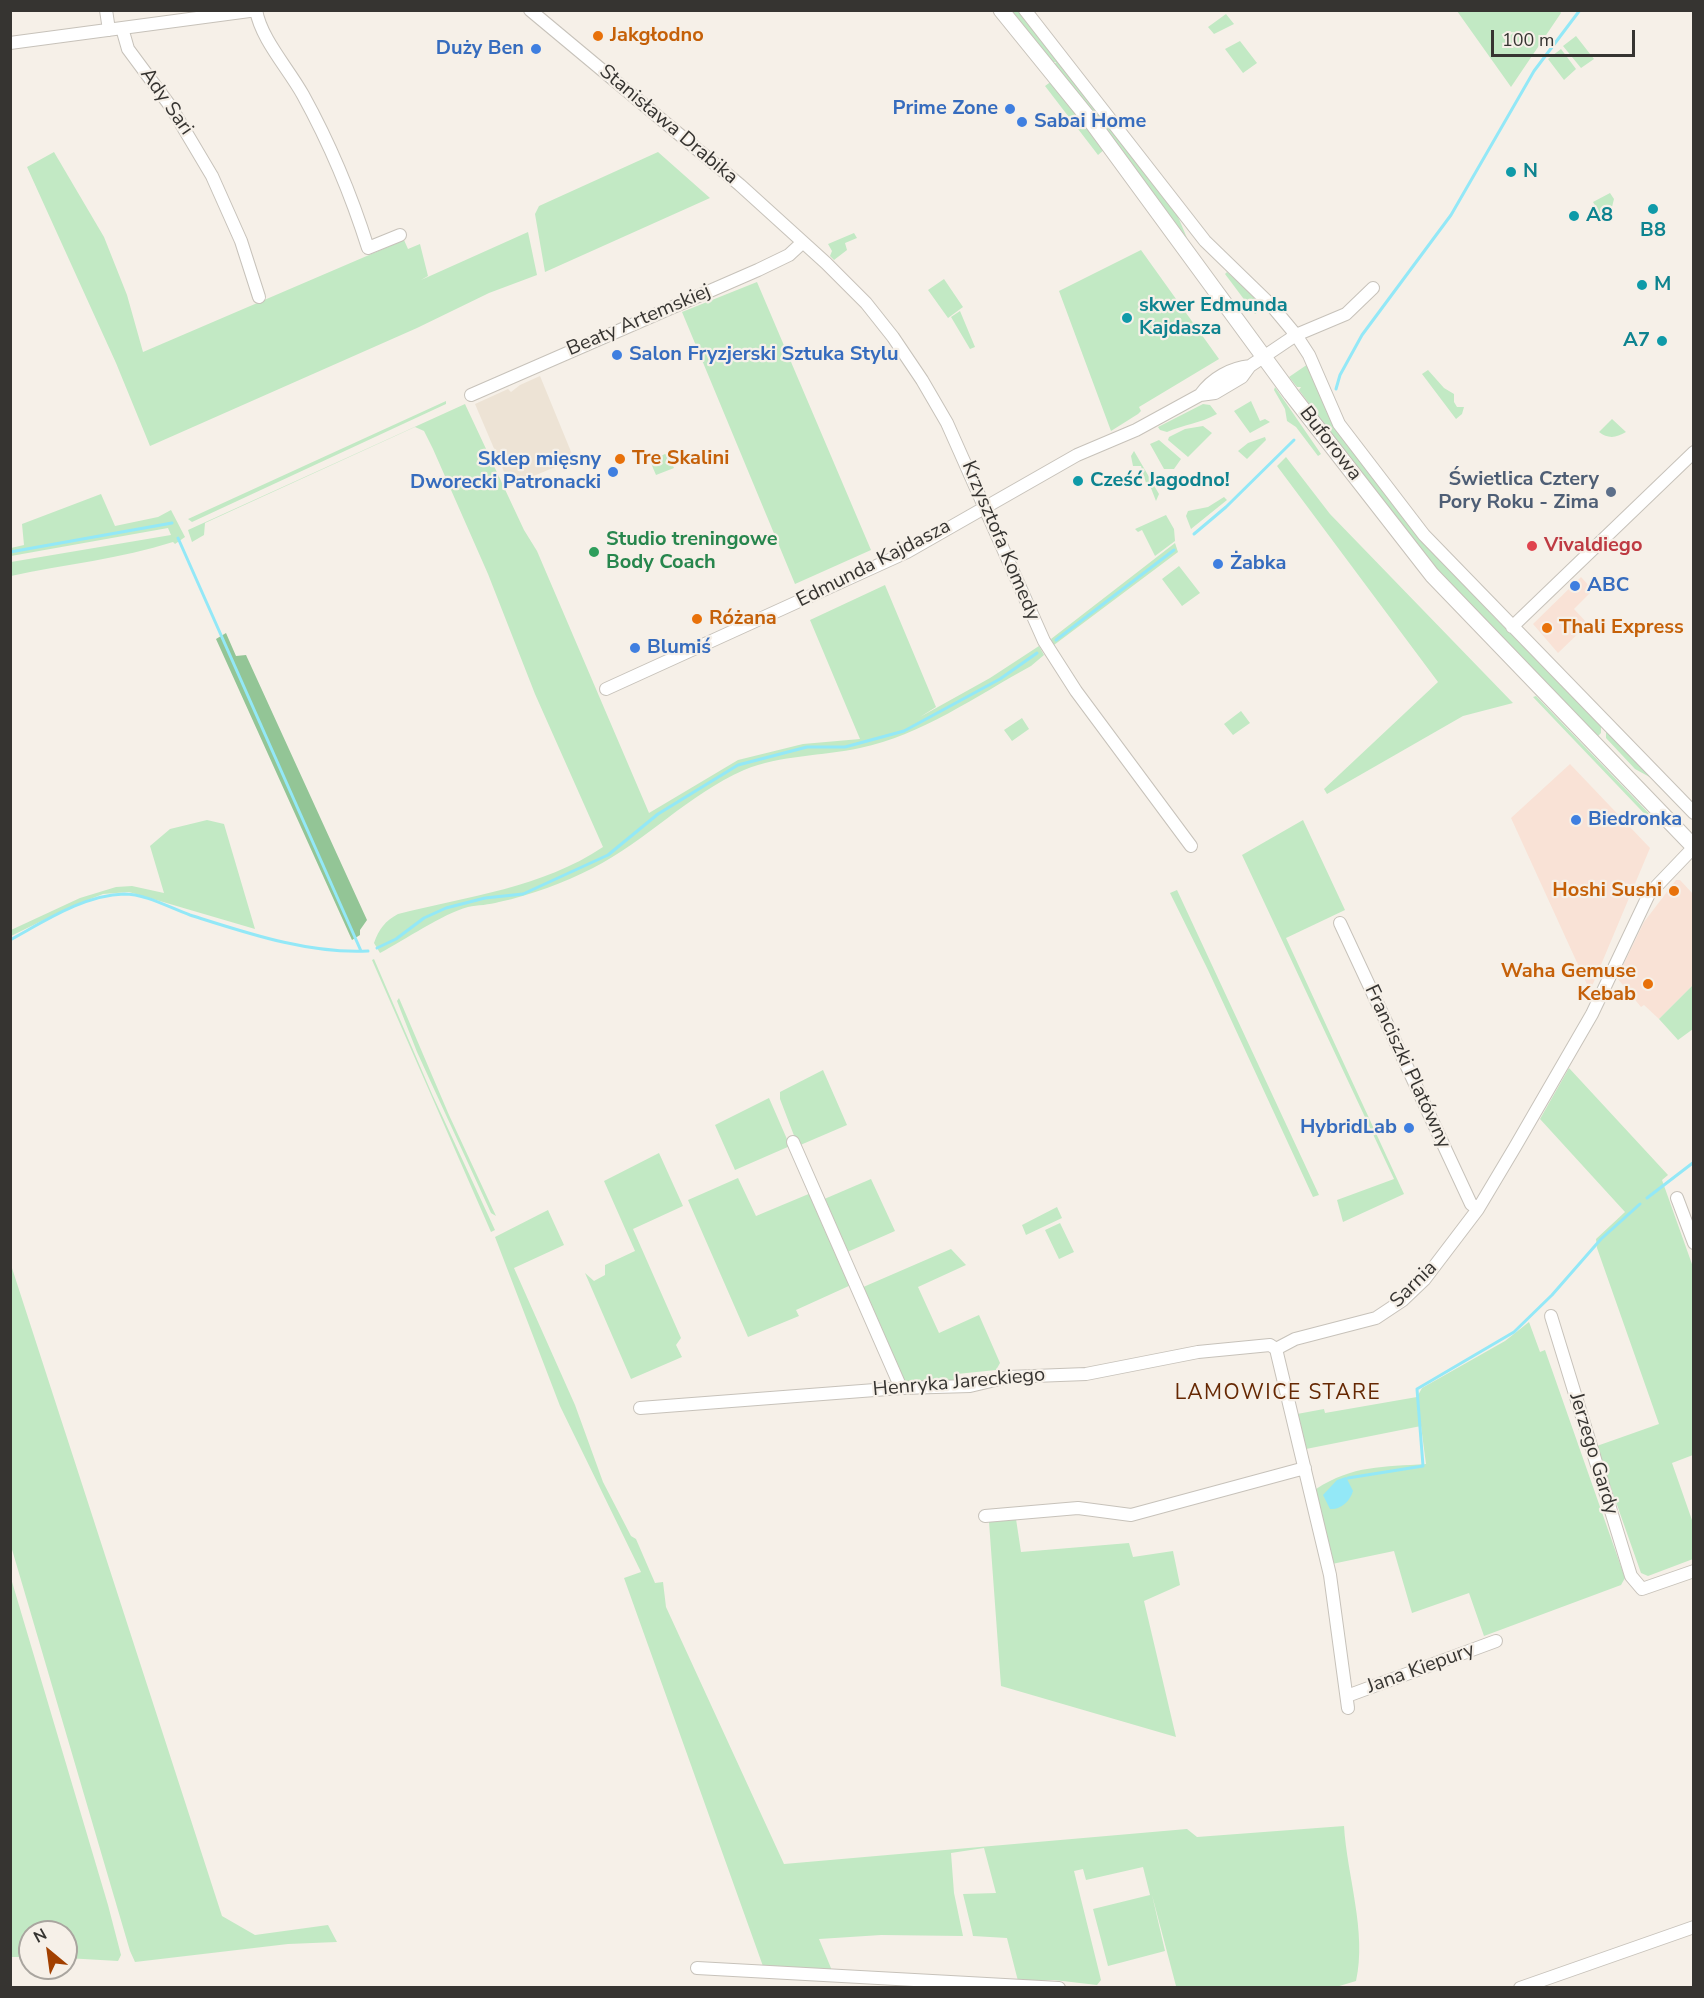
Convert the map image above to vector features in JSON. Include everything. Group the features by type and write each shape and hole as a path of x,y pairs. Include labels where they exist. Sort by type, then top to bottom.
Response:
{"main road":[{"name":"Buforowa","path":"1001,10 1091,121 1264,357 1432,575 1694,847"}],"street":[{"name":"Ady Sari","path":"106,10 128,49 171,107 212,176 241,241 259,297"},
{"name":"Stanisława Drabika","path":"530,10 731,178 803,242"},
{"name":"Buforowa","path":"1025,10 1205,241 1271,305 1296,335 1309,355 1327,401 1350,440 1441,555 1694,813"},
{"path":"10,43 256,11 263,34 285,63 330,147 368,248 400,235"},
{"name":"Beaty Artemskiej","path":"471,395 758,270 789,255 803,242"},
{"name":"Krzysztofa Komedy","path":"803,242 866,303 922,380 961,452 1044,641 1076,691 1191,846"},
{"name":"Edmunda Kajdasza","path":"606,689 907,552 1077,455 1136,430 1200,395 1208,385 1236,368 1250,366 1296,335 1341,317 1373,288"},
{"path":"1512,627 1694,452"},
{"name":"Sarnia","path":"1276,1349 1295,1339 1366,1322 1385,1313 1424,1280 1478,1209 1592,1014 1649,894 1694,847"},
{"name":"Franciszki Platówny","path":"1340,923 1471,1204 1478,1209"},
{"path":"793,1142 901,1388"},
{"path":"1677,1198 1694,1243"},
{"name":"Jerzego Gardy","path":"1551,1316 1631,1576 1642,1590 1694,1571"},
{"name":"Henryka Jareckiego","path":"640,1408 901,1388 970,1386 1008,1377 1086,1374 1131,1367 1198,1352 1270,1345 1276,1349"},
{"path":"985,1516 1078,1508 1131,1515 1305,1467 1276,1349"},
{"name":"Jana Kiepury","path":"1305,1467 1330,1575 1347,1702 1496,1641"},
{"path":"1520,1988 1694,1927"},
{"path":"697,1968 1059,1988"}],"shaded area":[{"path":"540,376 574,459 510,486 475,404 508,389 511,392"},
{"path":"1581,577 1593,590 1574,609 1588,624 1558,653 1533,624"},
{"path":"1570,764 1650,848 1590,991 1511,818"},
{"path":"1676,880 1680,880 1693,894 1693,985 1659,1019 1644,1005 1641,1007 1617,978 1644,922"}],"green space":[{"path":"1559,10 1561,13 1511,87 1457,11"},
{"path":"1009,11 1018,11 1176,212 1187,238 1054,65 1056,62 1052,62"},
{"path":"1226,14 1234,24 1214,34 1208,27"},
{"path":"1576,36 1594,59 1581,68 1563,46"},
{"path":"1240,41 1257,63 1243,73 1225,49"},
{"path":"1561,49 1576,69 1564,80 1548,59"},
{"path":"1052,81 1105,149 1098,155 1045,86"},
{"path":"54,152 104,237 127,295 143,352 404,240 408,249 420,244 428,276 421,280 528,232 537,275 489,293 417,328 150,446 116,363 27,167"},
{"path":"658,152 710,198 545,272 535,214 539,206"},
{"path":"1610,193 1614,199 1610,215 1603,219 1593,202"},
{"path":"854,233 857,238 845,243 847,250 834,260 830,256 832,251 828,244"},
{"name":"skwer Edmunda Kajdasza","path":"1141,250 1219,359 1139,407 1141,411 1138,414 1111,431 1059,291"},
{"path":"1227,272 1256,298 1256,301 1262,304 1262,309 1255,314 1225,274"},
{"path":"944,279 963,307 948,318 928,290"},
{"path":"757,282 871,550 795,584 682,312"},
{"path":"960,311 975,347 970,349 951,317"},
{"path":"1308,364 1338,432 1406,521 1495,618 1601,724 1601,733 1598,736 1454,591 1389,511 1299,390 1301,387 1297,387 1289,377"},
{"path":"1428,370 1444,388 1454,394 1457,407 1464,407 1462,414 1456,419 1422,374"},
{"path":"1275,387 1321,454 1318,456 1296,427 1287,421 1285,409 1274,390"},
{"path":"446,401 446,404 192,522 188,519"},
{"path":"1251,401 1260,421 1265,419 1270,422 1250,433 1234,411"},
{"path":"465,404 524,530 537,551 649,813 738,760 803,744 860,739 810,620 885,585 936,707 920,717 990,678 1039,646 1044,655 1031,666 969,702 905,734 860,748 772,761 744,770 686,804 631,845 593,868 535,892 458,910 380,953 374,943 376,938 386,923 398,914 478,896 530,881 580,861 603,847 535,694 488,574 433,449 424,431 415,427 205,523 204,535 192,542 188,530"},
{"path":"1203,404 1210,405 1217,414 1167,432 1158,427"},
{"path":"1612,419 1626,432 1612,437 1599,432"},
{"path":"1203,426 1212,433 1188,457 1168,440 1169,437 1185,429"},
{"path":"1265,437 1266,440 1247,459 1238,451 1248,443"},
{"path":"1159,440 1181,459 1174,469 1164,469 1150,444"},
{"path":"1134,451 1159,494 1156,501 1149,483 1146,483 1141,466 1133,466 1131,456"},
{"path":"665,454 668,455 674,468 656,475 650,461"},
{"path":"1286,457 1330,514 1513,703 1463,716 1327,794 1324,789 1438,682 1277,466"},
{"path":"101,494 115,526 158,517 171,510 185,537 175,544 173,542 113,557 11,576 11,562 171,535 168,528 11,556 11,548 24,545 22,524"},
{"path":"1224,497 1227,500 1191,529 1186,516 1188,511 1208,507"},
{"path":"1166,515 1174,529 1175,541 1155,556 1142,530 1138,532 1135,529"},
{"path":"1175,543 1178,552 1054,645 1051,639"},
{"path":"1179,566 1200,593 1182,606 1162,579"},
{"path":"226,633 236,656 246,655 367,920 360,930 360,935 352,940 216,639"},
{"path":"1536,696 1660,825 1658,828 1533,697"},
{"path":"1241,711 1250,723 1233,735 1224,724"},
{"path":"1022,718 1029,729 1012,741 1004,730"},
{"path":"1606,729 1657,781 1635,769 1606,738"},
{"path":"207,820 224,824 255,929 129,892 103,894 11,936 11,930 80,898 116,887 132,886 164,893 150,846 170,829"},
{"path":"1303,820 1345,910 1286,938 1404,1194 1343,1222 1337,1200 1394,1179 1242,855"},
{"path":"1177,890 1319,1195 1313,1197 1170,893"},
{"path":"374,959 432,1094 495,1230 491,1232 372,960"},
{"path":"1693,985 1693,1029 1678,1040 1659,1019"},
{"path":"399,998 449,1115 496,1216 491,1213 417,1052 397,1001"},
{"path":"1569,1068 1668,1175 1662,1180 1693,1267 1693,1455 1672,1463 1693,1523 1693,1559 1648,1576 1641,1573 1610,1485 1606,1486 1594,1447 1659,1424 1597,1248 1596,1239 1625,1212 1540,1119"},
{"path":"823,1070 847,1125 798,1146 780,1099 780,1092"},
{"path":"769,1098 790,1146 735,1170 715,1125"},
{"path":"659,1153 683,1206 633,1229 681,1338 676,1345 682,1357 631,1379 585,1273 594,1281 605,1275 605,1265 635,1251 604,1181"},
{"path":"738,1178 756,1216 811,1193 851,1285 796,1310 799,1316 748,1337 688,1200"},
{"path":"871,1179 895,1231 845,1253 822,1200"},
{"path":"1057,1207 1062,1218 1026,1235 1022,1225"},
{"path":"548,1210 564,1245 514,1268 575,1405 603,1482 631,1536 636,1539 655,1583 663,1582 666,1607 784,1864 1187,1829 1197,1837 1344,1826 1358,1924 1359,1962 1356,1981 1336,1987 1176,1986 1152,1895 1165,1951 1108,1966 1093,1909 1150,1895 1143,1867 1086,1880 1083,1869 1074,1871 1101,1980 1097,1985 1054,1980 1018,1981 1007,1938 973,1936 963,1894 996,1893 984,1848 951,1853 954,1893 963,1936 881,1935 819,1939 833,1973 764,1969 624,1578 641,1572 560,1406 495,1237"},
{"path":"1060,1223 1074,1252 1059,1259 1045,1230"},
{"path":"951,1249 966,1265 918,1287 939,1333 979,1315 1000,1363 996,1370 957,1374 959,1380 911,1385 902,1381 861,1288"},
{"path":"11,1265 222,1916 255,1935 328,1925 337,1942 288,1944 135,1962 11,1546"},
{"path":"1529,1322 1540,1352 1545,1350 1625,1578 1621,1585 1484,1636 1469,1593 1412,1613 1394,1551 1332,1564 1316,1489 1356,1471 1426,1464 1421,1426 1306,1449 1297,1414 1324,1409 1325,1413 1417,1397 1422,1388 1505,1341"},
{"path":"1016,1519 1021,1552 1129,1543 1133,1557 1173,1551 1180,1585 1144,1601 1176,1737 1001,1686 989,1522"},
{"path":"10,1575 121,1955 118,1961 78,1959 78,1920 18,1920 18,1957 11,1957"}],"water":[{"path":"1346,1477 1353,1491 1352,1495 1341,1506 1330,1509 1323,1495 1337,1480"}],"waterway":[{"path":"1336,389 1340,375 1362,335 1451,215 1534,71 1580,10"},
{"path":"1194,534 1226,507 1294,440"},
{"path":"10,552 172,523"},
{"path":"178,538 361,951"},
{"path":"1056,640 1174,550"},
{"path":"377,948 396,939 424,918 446,908 485,898 523,894 608,855 658,814 738,765 807,747 845,747 904,731 1000,679 1037,653"},
{"path":"10,940 80,904 109,895 124,894 149,899 190,915 278,941 323,949 368,951"},
{"path":"1647,1198 1694,1162"},
{"path":"1348,1478 1423,1466 1417,1389 1514,1332 1552,1295 1601,1239 1640,1204"}],"place":[{"name":"Jakgłodno","path":"598,36"},
{"name":"Duży Ben","path":"536,49"},
{"name":"Prime Zone","path":"1010,109"},
{"name":"Sabai Home","path":"1022,122"},
{"name":"N","path":"1511,172"},
{"name":"B8","path":"1653,209"},
{"name":"A8","path":"1574,216"},
{"name":"M","path":"1642,285"},
{"name":"skwer Edmunda Kajdasza","path":"1127,318"},
{"name":"A7","path":"1662,341"},
{"name":"Salon Fryzjerski Sztuka Stylu","path":"617,355"},
{"name":"Tre Skalini","path":"620,459"},
{"name":"Sklep mięsny Dworecki Patronacki","path":"613,472"},
{"name":"Cześć Jagodno!","path":"1078,481"},
{"name":"Świetlica Cztery Pory Roku - Zima","path":"1611,492"},
{"name":"Vivaldiego","path":"1532,546"},
{"name":"Studio treningowe Body Coach","path":"594,552"},
{"name":"Żabka","path":"1218,564"},
{"name":"ABC","path":"1575,586"},
{"name":"Różana","path":"697,619"},
{"name":"Thali Express","path":"1547,628"},
{"name":"Blumiś","path":"635,648"},
{"name":"Biedronka","path":"1576,820"},
{"name":"Hoshi Sushi","path":"1674,891"},
{"name":"Waha Gemuse Kebab","path":"1648,984"},
{"name":"HybridLab","path":"1409,1128"}],"district":[{"name":"LAMOWICE STARE","path":"1278,1394"}]}
